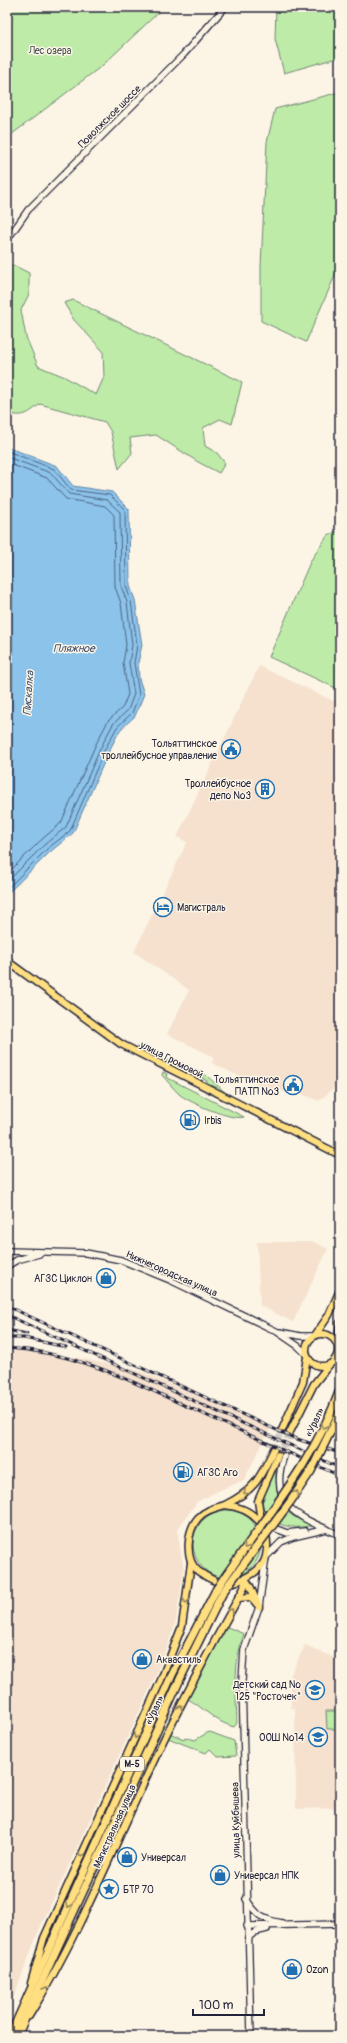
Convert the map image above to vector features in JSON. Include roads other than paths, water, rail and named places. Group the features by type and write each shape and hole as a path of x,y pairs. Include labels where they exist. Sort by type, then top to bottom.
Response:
{"highway":[{"name":"«Урал»","path":"17,2035 56,1940 172,1675 195,1628 216,1590 300,1470 320,1434 340,1390"},
{"name":"«Урал»","path":"29,1993 56,1940 223,1592 311,1471 340,1412"},
{"name":"Магистральная улица","path":"10,2036 29,1993"}],"main road":[{"name":"Поволжское шоссе","path":"7,240 28,210 184,54 225,7"},
{"name":"улица Громовой","path":"7,961 121,1044 340,1155"},
{"name":"Нижнегородская улица","path":"7,1251 86,1253 121,1260 170,1280 276,1331 298,1346 306,1355"},
{"path":"7,1266 17,1260 43,1253"},
{"path":"282,1430 303,1382 306,1344 329,1315 340,1290"},
{"path":"291,1434 296,1420 314,1384 337,1356 339,1349 340,1323"},
{"name":"Нижнегородская улица","path":"276,1331 293,1335 314,1335"},
{"path":"314,1335 329,1335 335,1340 339,1349"},
{"path":"306,1355 317,1366 324,1366 340,1361"},
{"path":"279,1453 255,1485 242,1496 225,1505 210,1509 198,1518 191,1529 188,1544 191,1563 196,1569 210,1579 223,1583 245,1579 256,1572 266,1557 277,1546 287,1540 327,1529"},
{"path":"266,1557 266,1534 258,1514 258,1500 279,1453"},
{"path":"279,1453 279,1489 290,1509 340,1535"},
{"path":"225,1505 238,1506 252,1513 261,1523 287,1533 327,1529"},
{"name":"улица Куйбышева","path":"251,2036 246,1899 242,1681 244,1650 259,1607 266,1557"},
{"name":"Магистральная улица","path":"29,1993 44,1938 161,1680 182,1626 191,1563"},
{"path":"245,1579 250,1586 259,1607"},
{"name":"Магистральная улица","path":"17,2035 48,1985 80,1925 167,1733 244,1588 245,1579"},
{"path":"238,1598 245,1596 251,1597 259,1607"},
{"path":"246,1899 255,1913 265,1920 291,1925"},
{"path":"247,1924 340,1924"},
{"path":"248,1938 262,1929 291,1925"}],"water":[{"name":"Пляжное","path":"7,447 57,466 73,486 112,492 129,509 130,586 135,600 142,645 138,663 139,679 144,694 135,716 120,730 109,751 73,833 50,852 7,894"}],"waterway":[{"name":"Пискалка","path":"7,916 7,937"}],"tunnel":[{"path":"274,1449 282,1430"},
{"path":"278,1455 290,1432"},
{"path":"284,1456 291,1435"}],"railway":[{"path":"7,1306 294,1438 340,1453"},
{"path":"7,1315 340,1468"},
{"path":"7,1330 27,1334"},
{"path":"7,1338 24,1338 66,1347"},
{"path":"7,1348 55,1355 100,1368 340,1476"}],"place":[{"name":"Тольяттинское троллейбусное управление","path":"231,749"},
{"name":"Троллейбусное депо №3","path":"265,789"},
{"name":"Магистраль","path":"163,907"},
{"name":"Тольяттинское ПАТП №3","path":"293,1085"},
{"name":"Irbis","path":"190,1120"},
{"name":"АГЗС Циклон","path":"106,1278"},
{"name":"АГЗС Аго","path":"183,1472"},
{"name":"Аквастиль","path":"142,1659"},
{"name":"Детский сад № 125 \"Росточек\"","path":"315,1690"},
{"name":"ООШ №14","path":"318,1737"},
{"name":"Универсал","path":"127,1857"},
{"name":"Универсал НПК","path":"220,1875"},
{"name":"БТР 70","path":"109,1889"},
{"name":"Ozon","path":"292,1969"}],"park label":[{"name":"Лес озера","path":"50,50"}]}
